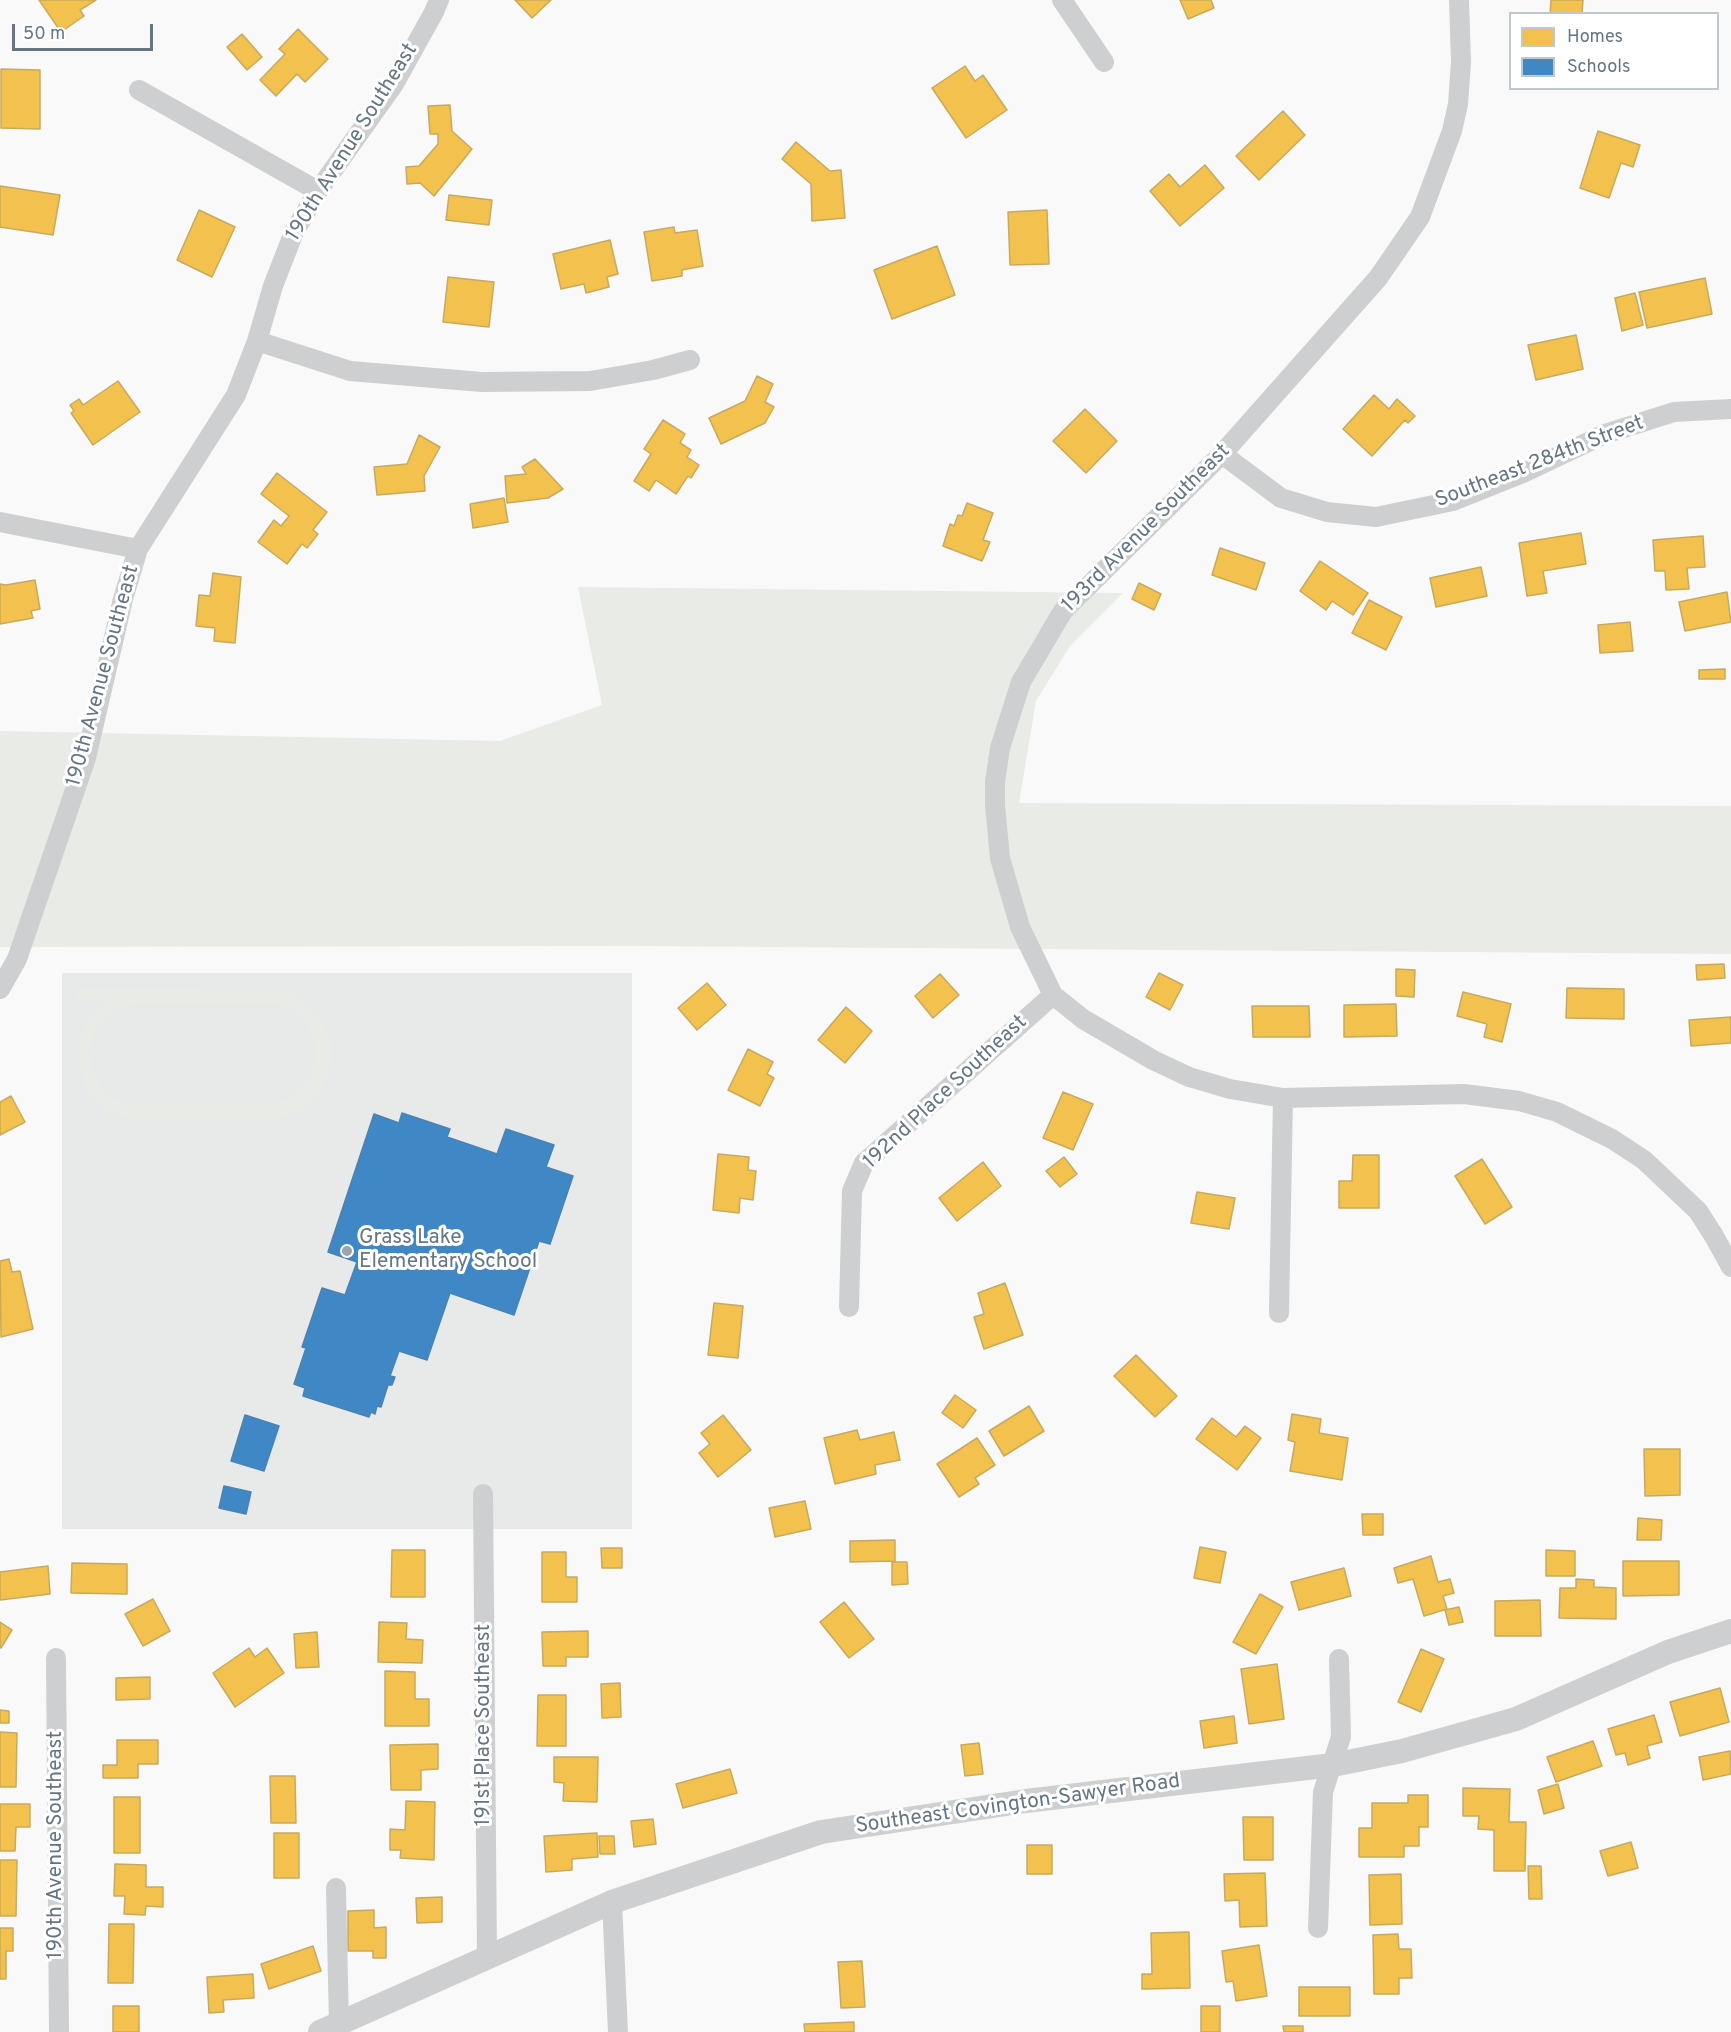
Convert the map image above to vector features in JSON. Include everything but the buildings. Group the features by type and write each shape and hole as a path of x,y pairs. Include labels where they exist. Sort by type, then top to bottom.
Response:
{"street":[{"name":"190th Avenue Southeast","path":"0,988 17,959 86,758 123,599 138,549 236,395 294,232 318,191 394,84 439,0"},
{"path":"1062,0 1104,62"},
{"name":"193rd Avenue Southeast","path":"1459,0 1461,62 1458,104 1452,131 1420,217 1378,278 1222,454 1064,611 1021,682 1000,748 995,782 1000,858 1020,927 1053,995 1083,1019 1111,1037 1189,1077 1230,1089 1283,1098 1464,1094 1519,1101 1557,1113 1612,1138 1644,1160 1698,1211 1731,1265"},
{"path":"139,90 318,191"},
{"path":"257,341 350,371 482,382 590,381 652,370 690,360"},
{"name":"Southeast 284th Street","path":"1222,454 1281,498 1327,512 1376,517 1453,501 1523,473 1605,434 1674,412 1731,409"},
{"path":"0,522 138,549"},
{"name":"192nd Place Southeast","path":"849,1307 852,1191 864,1163 1053,995"},
{"path":"1279,1313 1283,1098"},
{"name":"191st Place Southeast","path":"483,1494 487,1957"},
{"name":"Southeast Covington-Sawyer Road","path":"330,2028 612,1902 821,1832 1026,1801 1333,1765 1401,1751 1516,1719 1668,1652 1731,1631"},
{"name":"190th Avenue Southeast","path":"56,1658 59,2032"},
{"path":"1318,1928 1323,1792 1341,1737 1339,1659"},
{"path":"330,2028 336,1888"},
{"path":"612,1902 618,2032"}],"shaded area":[{"path":"578,587 1123,593 1070,646 1036,701 1019,803 1731,806 1731,954 633,946 0,947 0,731 500,741 602,705"},
{"name":"Grass Lake Elementary School","path":"62,973 632,973 632,1529 62,1529"},
{"path":"77,988 288,990 322,1021 331,1041 331,1064 319,1092 305,1107 286,1117 255,1121 143,1121 124,1117 99,1104 86,1087 79,1067 79,1045 85,1025 106,1001 77,1001","holes":["273,1003 291,1011 304,1023 312,1038 315,1054 312,1069 304,1084 291,1096 273,1104 128,1104 113,1097 101,1086 91,1064 92,1040 97,1030 112,1013 125,1006"]}],"place":[{"name":"Grass Lake Elementary School","path":"347,1251"}]}
